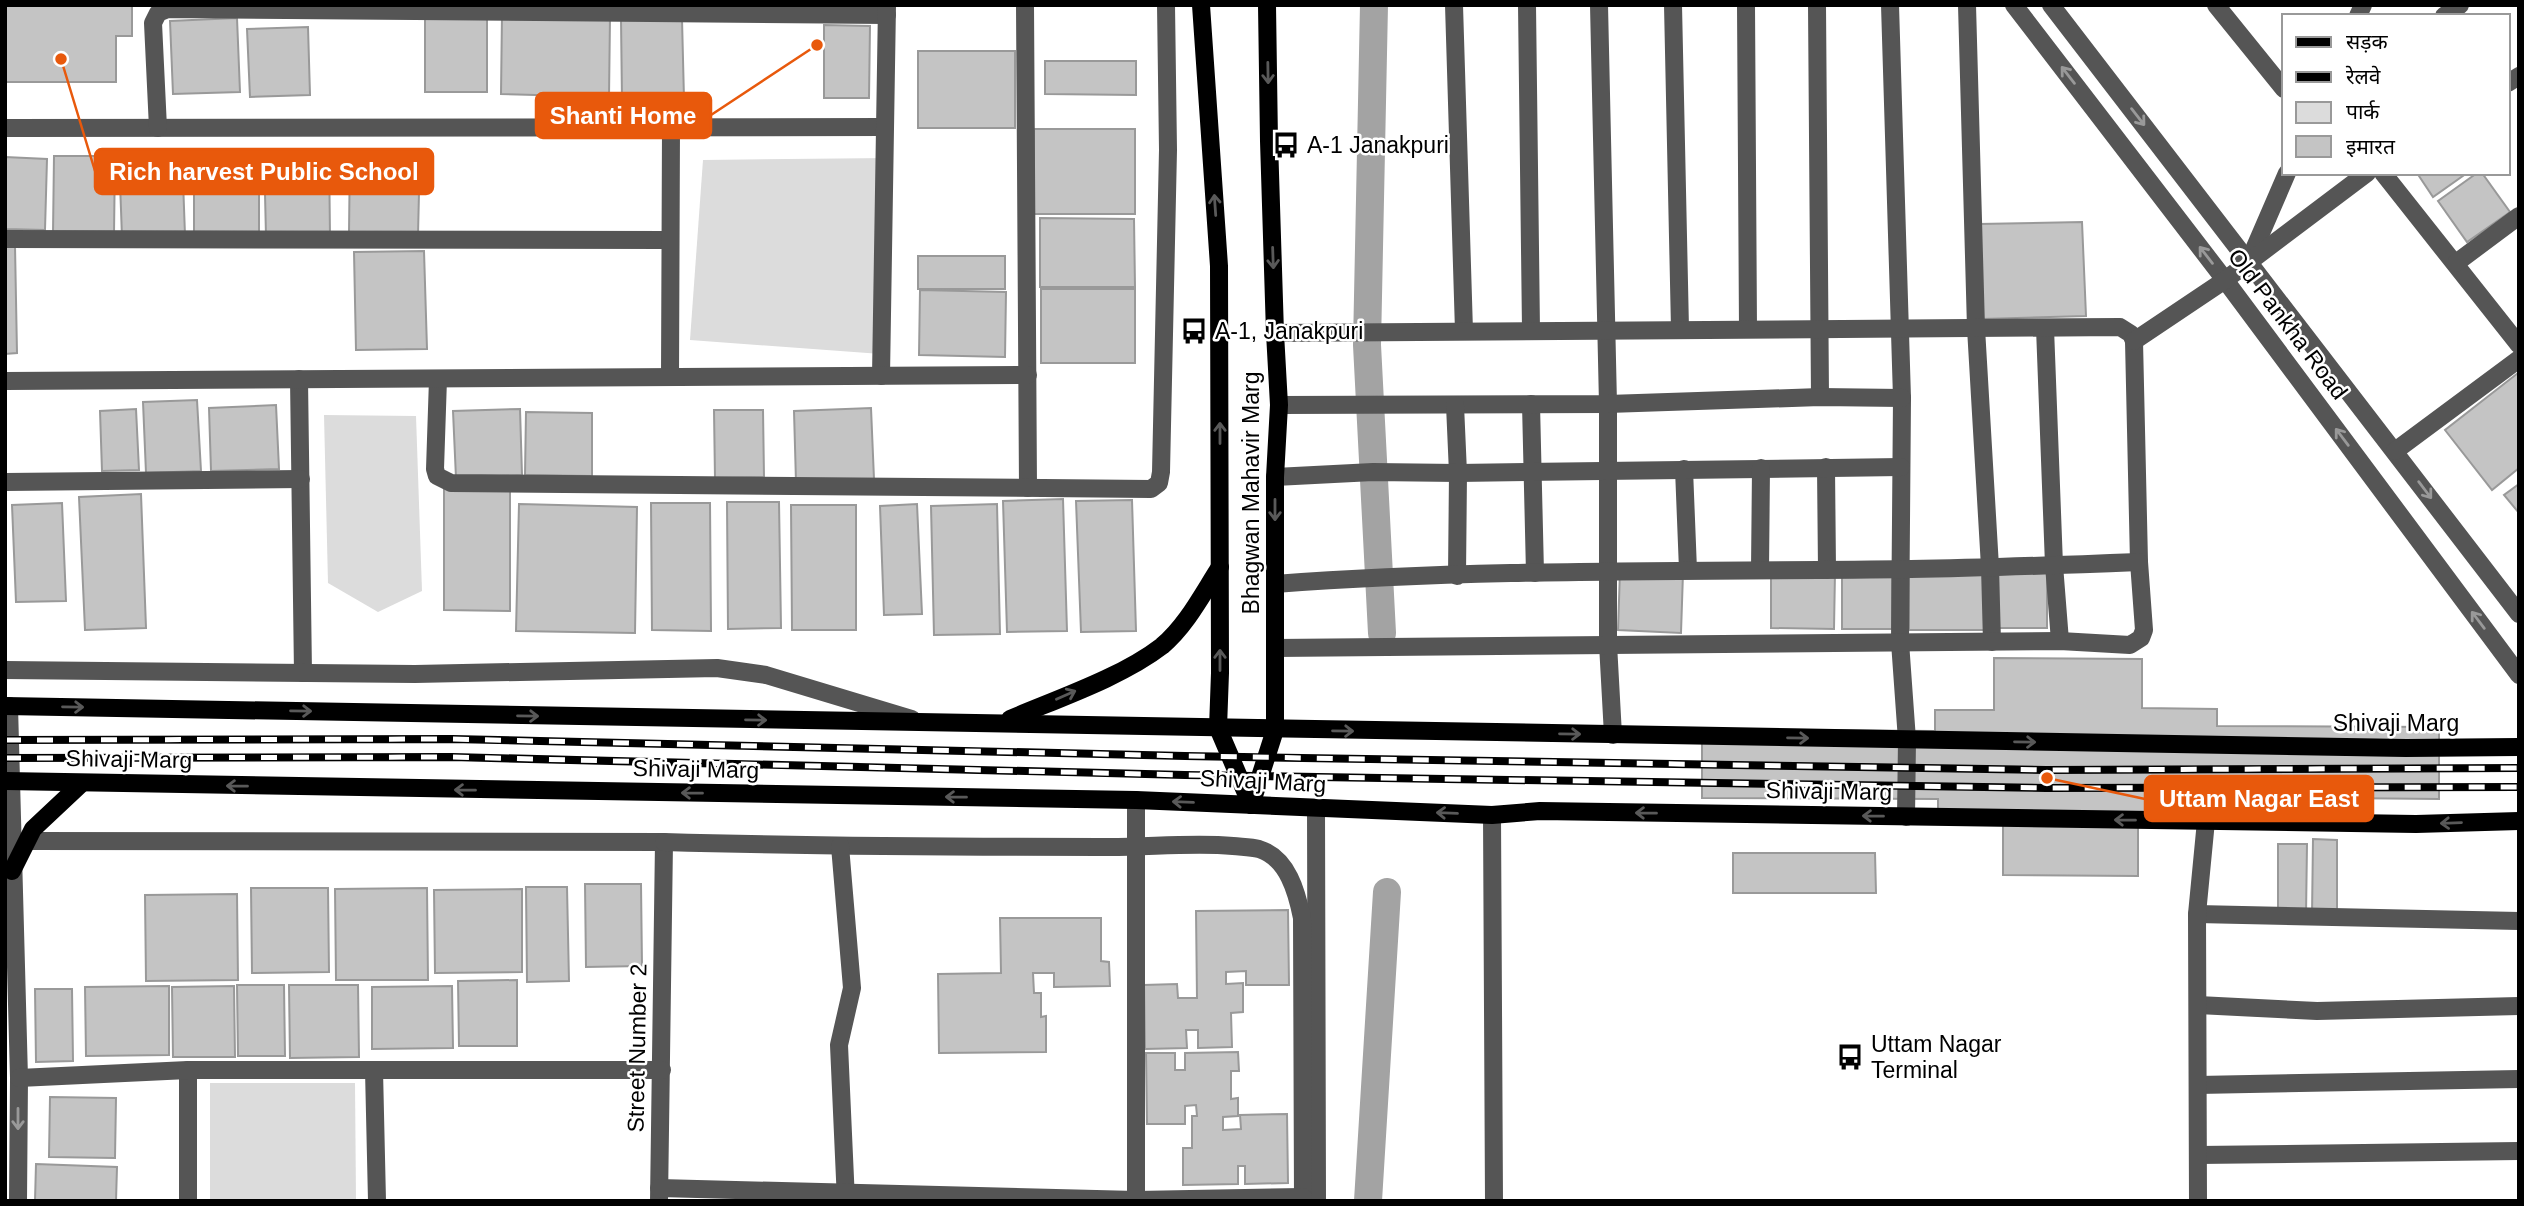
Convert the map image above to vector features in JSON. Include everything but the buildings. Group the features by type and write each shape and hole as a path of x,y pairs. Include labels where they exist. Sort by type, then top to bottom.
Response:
{"main road":[{"name":"Bhagwan Mahavir Marg","path":"1200,5 1219,266 1218,728"},
{"name":"Bhagwan Mahavir Marg","path":"1251,805 1275,730 1275,477 1279,405 1267,5"},
{"path":"1003,722 1133,664 1163,645 1186,620 1220,567"},
{"name":"Shivaji Marg","path":"7,706 925,723 1003,722 1275,730 2406,748 2519,747"},
{"path":"1218,728 1251,805"},
{"name":"Shivaji Marg","path":"8,781 1136,800 1492,815 1540,811 2416,824 2519,821"},
{"path":"12,871 33,829 82,783"}],"street":[{"path":"1025,5 1028,488"},
{"path":"438,379 435,469 437,476 451,483 1151,489 1159,483 1161,472 1168,150 1166,5"},
{"path":"1454,5 1464,331"},
{"path":"1527,5 1531,330"},
{"path":"1599,5 1608,404 1608,644 1613,735"},
{"path":"1673,5 1680,329"},
{"path":"1746,5 1748,329"},
{"path":"1816,5 1820,397"},
{"path":"1889,5 1902,398 1900,642 1908,740 1906,817"},
{"path":"1967,5 1976,328 1992,642"},
{"name":"Old Pankha Road","path":"2014,5 2225,279 2519,675"},
{"name":"Old Pankha Road","path":"2051,5 2519,614"},
{"path":"2216,5 2282,87"},
{"path":"158,128 153,23 158,13 168,9 887,10 881,376"},
{"path":"5,128 885,127"},
{"path":"670,377 671,128"},
{"path":"2249,261 2286,175"},
{"path":"2134,341 2225,279 2364,175"},
{"path":"2385,175 2519,345"},
{"path":"2456,263 2519,216"},
{"path":"5,239 669,240"},
{"path":"1275,333 2120,327 2131,334 2134,341 2139,562 2144,630 2141,638 2130,645 2060,641 1275,648"},
{"path":"2045,328 2054,565 2060,641"},
{"path":"2395,451 2519,359"},
{"path":"5,381 1028,375"},
{"path":"299,379 303,673"},
{"path":"1279,405 1608,404 1820,397 1902,398"},
{"path":"1531,404 1535,573"},
{"path":"1455,405 1458,473 1457,576"},
{"path":"1826,467 1827,570"},
{"path":"1275,477 1373,472 1901,467"},
{"path":"1760,570 1761,468"},
{"path":"1684,469 1688,570"},
{"path":"5,482 301,479"},
{"path":"1275,584 1379,576 1607,570 1900,569 2139,562"},
{"path":"5,670 415,674 717,668 766,675 925,723"},
{"path":"7,706 19,1078 18,1201"},
{"path":"1136,800 1136,1200"},
{"path":"1308,1199 1316,808"},
{"path":"1492,815 1494,1201"},
{"path":"2199,1201 2197,914 2206,821"},
{"path":"27,841 664,842 1136,848 1208,844 1258,849 1270,854 1289,877 1297,893 1302,918 1308,1199"},
{"name":"Street Number 2","path":"659,1194 664,842"},
{"path":"840,846 852,988 839,1045 846,1196"},
{"path":"2197,914 2519,921"},
{"path":"2198,1005 2318,1010 2519,1006"},
{"path":"19,1078 188,1070 662,1070"},
{"path":"188,1070 188,1201"},
{"path":"374,1070 377,1201"},
{"path":"2198,1085 2519,1079"},
{"path":"2198,1155 2519,1150"},
{"path":"659,1194 1136,1200 1308,1199"}],"green space":[{"path":"889,158 881,354 690,340 703,160"},
{"path":"324,415 416,416 422,591 378,612 328,583"},
{"path":"210,1083 355,1083 356,1201 210,1201"}],"waterway":[{"path":"1374,5 1367,345 1382,633"},
{"path":"1368,1201 1387,892"}],"railway":[{"path":"5,740 452,739 1185,756 2046,770 2519,768"},
{"path":"5,758 452,757 1185,775 2046,788 2519,787"}],"place":[{"name":"Shanti Home","path":"817,45"},
{"name":"Rich harvest Public School","path":"61,59"},
{"name":"A-1 Janakpuri","path":"1286,145"},
{"name":"A-1, Janakpuri","path":"1194,331"},
{"name":"Uttam Nagar East","path":"2047,778"},
{"name":"Uttam Nagar Terminal","path":"1850,1057"}]}
